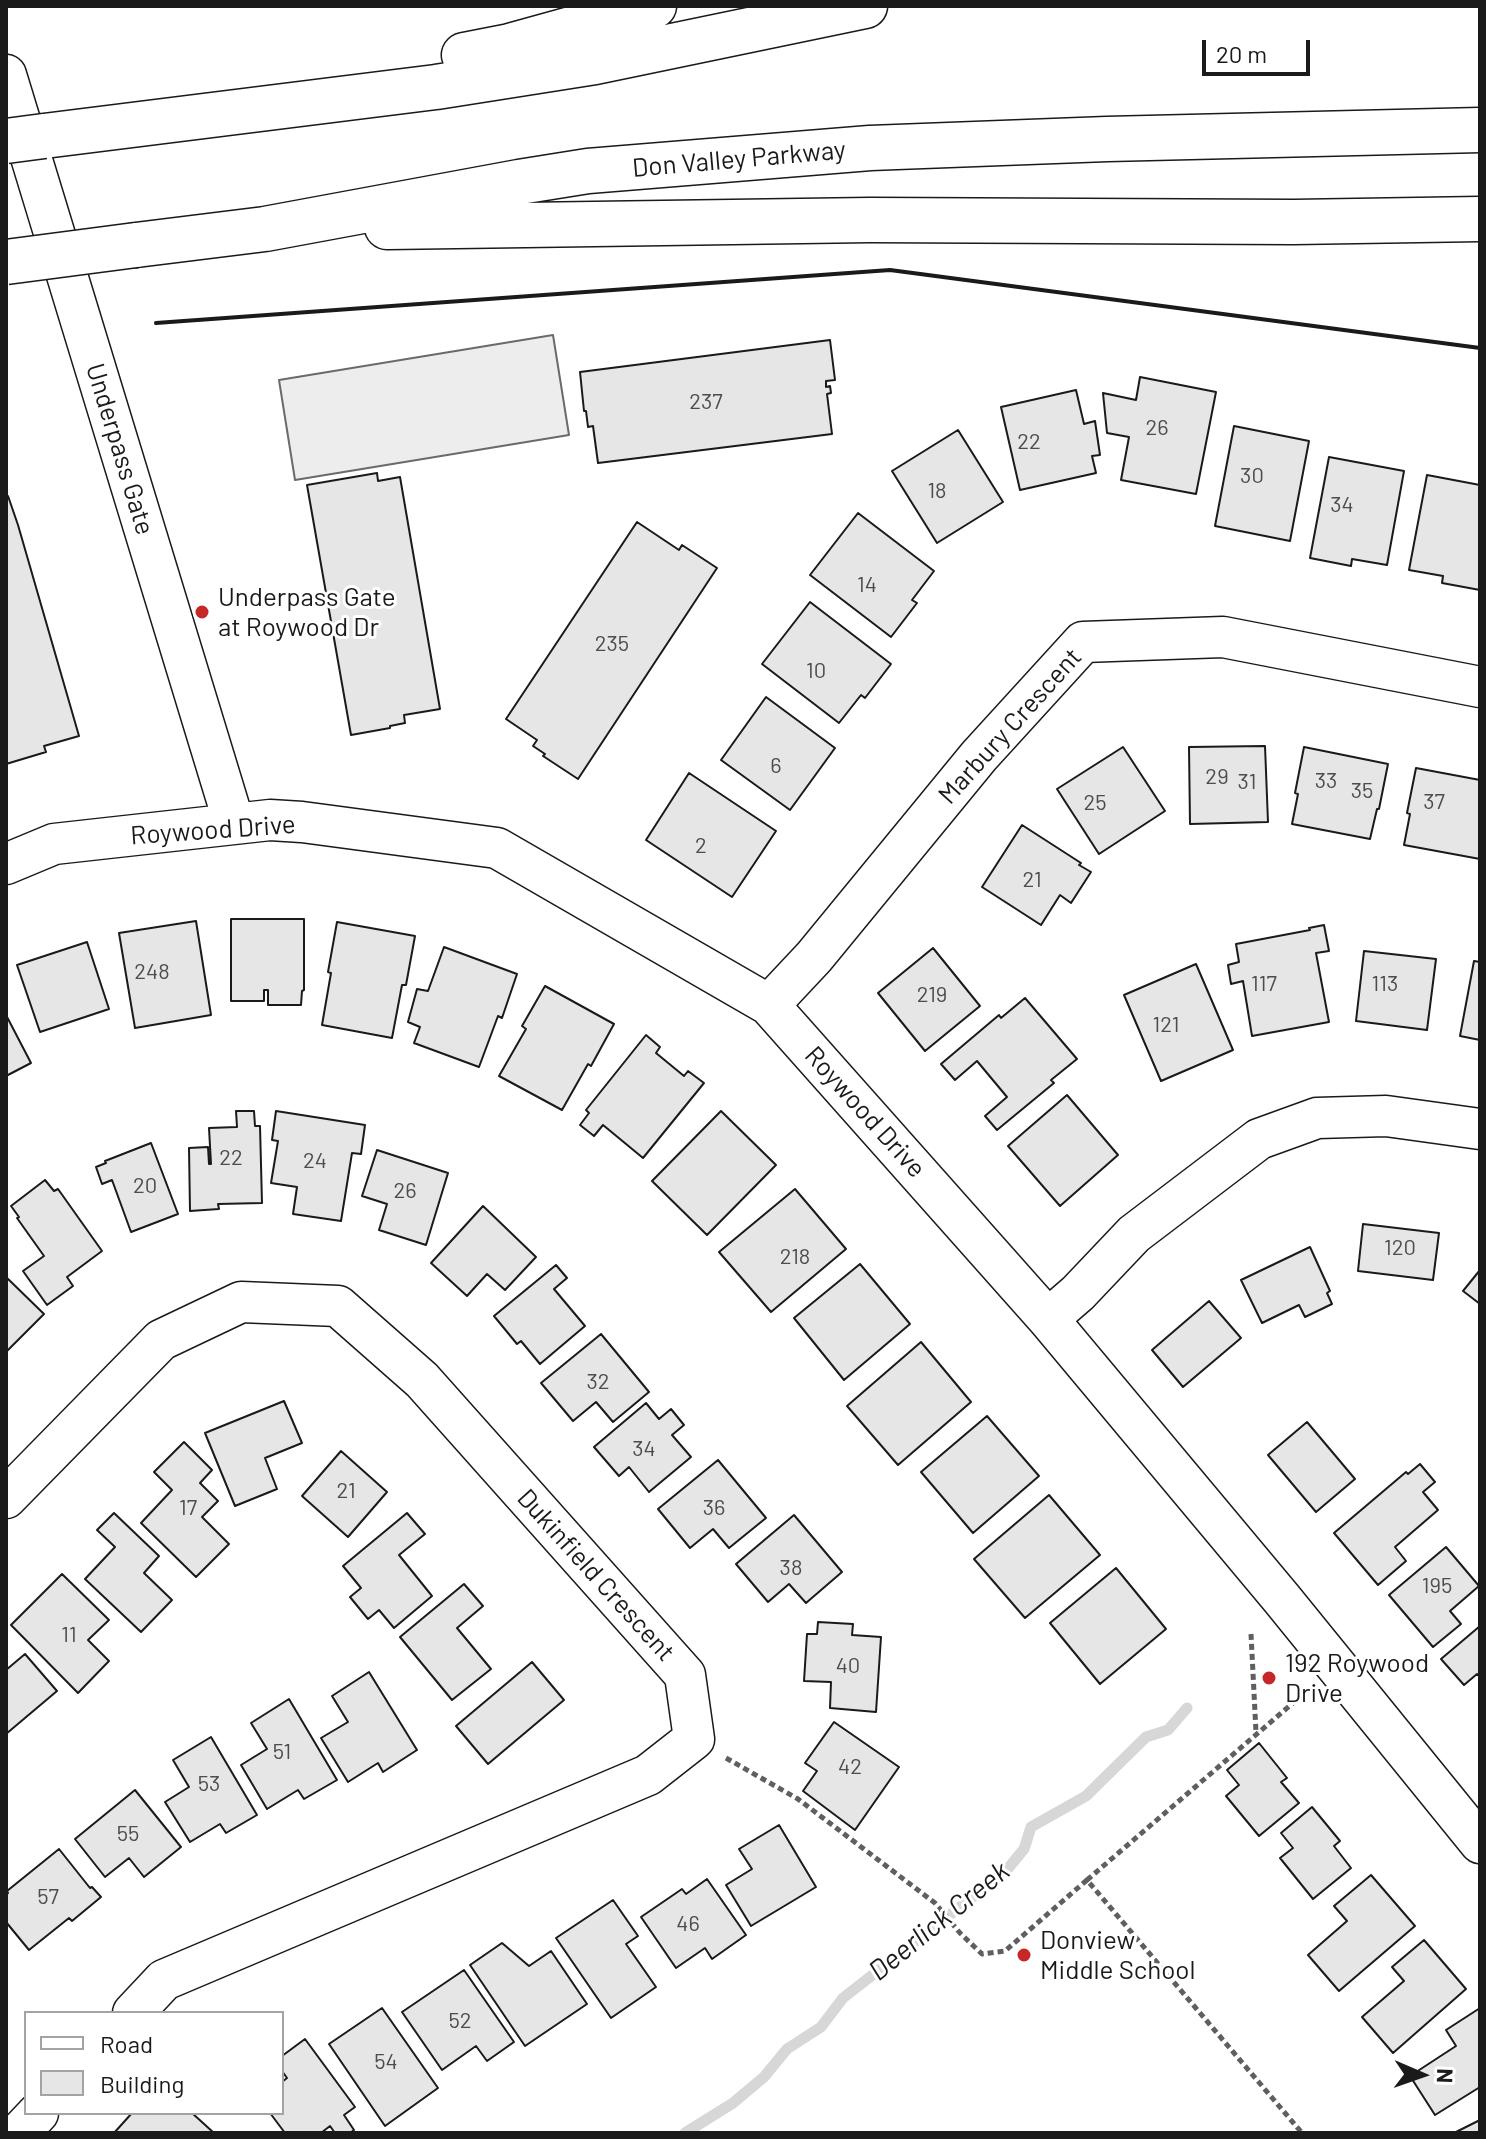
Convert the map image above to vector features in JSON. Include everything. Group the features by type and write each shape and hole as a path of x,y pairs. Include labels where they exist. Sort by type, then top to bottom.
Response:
{"highway":[{"path":"101,127 510,46 654,6"},
{"path":"6,141 436,87 552,69 865,6"},
{"name":"Don Valley Parkway","path":"6,262 265,229 588,171 918,146 1480,130"},
{"path":"265,229 870,220 1294,222 1480,219"},
{"path":"1294,222 1480,242"}],"street":[{"name":"Underpass Gate","path":"6,75 234,823"},
{"name":"Marbury Crescent","path":"769,1005 814,957 979,756 1083,642 1223,637 1480,687"},
{"name":"Roywood Drive","path":"6,864 54,844 270,820 497,848 769,1005 1048,1319 1282,1599 1480,1843"},
{"path":"1048,1319 1078,1293 1134,1234 1259,1139 1317,1118 1386,1116 1480,1129"},
{"name":"Dukinfield Crescent","path":"6,1498 161,1340 241,1302 338,1306 422,1380 685,1675 694,1739"},
{"path":"135,2011 164,1980 648,1775 694,1739"},
{"path":"19,2133 36,2115"}],"path":[{"path":"1251,1634 1256,1733"},
{"path":"694,1739 798,1799 935,1903 982,1954 1005,1951 1336,1667"},
{"path":"1087,1880 1302,2133"}],"shaded area":[{"path":"553,335 569,435 295,480 279,380"}],"building":[{"path":"830,340 835,380 826,381 826,387 830,386 831,393 827,394 832,434 598,463 593,426 588,427 584,411 580,372"},
{"path":"1140,377 1216,392 1196,494 1121,480 1129,437 1107,433 1103,393 1136,400"},
{"path":"1076,390 1084,424 1095,421 1100,455 1092,456 1096,473 1020,490 1001,407"},
{"path":"1234,426 1309,441 1290,541 1215,526"},
{"path":"958,430 1003,502 937,543 892,471"},
{"path":"1329,457 1404,471 1387,565 1352,559 1351,566 1310,558"},
{"path":"377,473 378,481 400,477 440,709 404,715 405,723 351,735 307,485"},
{"path":"1427,475 1480,485 1480,590 1442,583 1443,576 1409,570"},
{"path":"6,496 18,525 79,736 44,746 46,752 6,764"},
{"path":"858,513 934,571 912,600 917,603 891,637 810,575"},
{"path":"637,522 679,550 682,545 717,568 578,779 543,756 545,754 533,746 537,740 506,719"},
{"path":"810,602 891,664 865,698 861,695 839,723 762,664"},
{"path":"766,697 835,748 790,810 721,760"},
{"path":"1265,746 1268,822 1190,824 1189,747"},
{"path":"1123,747 1165,811 1099,854 1057,789"},
{"path":"1304,747 1388,764 1370,839 1292,824"},
{"path":"1416,768 1480,780 1480,859 1404,845"},
{"path":"689,773 776,831 732,897 646,840"},
{"path":"1022,825 1091,872 1071,903 1060,895 1041,925 982,887"},
{"path":"231,919 304,919 304,990 301,1005 268,1005 268,990 264,990 264,1001 231,1001"},
{"path":"196,921 211,1015 135,1028 119,933"},
{"path":"337,922 415,936 392,1038 322,1025"},
{"path":"1324,925 1329,951 1316,953 1329,1022 1252,1036 1243,981 1231,984 1228,965 1239,962 1236,944"},
{"path":"87,942 109,1009 40,1032 17,965"},
{"path":"444,947 517,974 502,1018 498,1016 479,1067 414,1043 420,1027 408,1022 417,989 428,991"},
{"path":"933,948 980,1006 925,1051 878,993"},
{"path":"1364,951 1436,959 1427,1030 1356,1021"},
{"path":"1474,961 1480,962 1480,1040 1460,1036"},
{"path":"1196,964 1233,1050 1161,1081 1124,995"},
{"path":"545,986 614,1024 562,1110 499,1076 526,1029 522,1026"},
{"path":"1025,998 1077,1059 1051,1080 1054,1083 997,1130 985,1116 1007,1097 977,1061 955,1080 941,1064 999,1015 1001,1018"},
{"path":"6,1015 31,1063 6,1076"},
{"path":"646,1035 660,1047 656,1053 684,1076 688,1071 704,1083 643,1158 603,1125 594,1136 580,1125 589,1113 586,1110"},
{"path":"1067,1095 1118,1155 1060,1206 1008,1146"},
{"path":"236,1111 254,1111 255,1126 260,1126 262,1203 218,1204 219,1209 190,1211 189,1148 208,1147 211,1164 209,1128 237,1127"},
{"path":"276,1111 365,1125 361,1154 352,1153 341,1221 293,1214 297,1187 271,1183 278,1141 272,1140"},
{"path":"721,1111 776,1165 707,1235 652,1181"},
{"path":"151,1143 178,1214 131,1232 112,1180 102,1184 96,1167"},
{"path":"377,1150 448,1173 426,1245 379,1230 387,1204 362,1196"},
{"path":"45,1180 54,1191 58,1189 102,1251 67,1277 73,1286 47,1305 23,1271 44,1256 11,1206"},
{"path":"795,1189 846,1249 771,1312 719,1252"},
{"path":"483,1206 536,1257 505,1290 487,1274 467,1296 431,1263"},
{"path":"1363,1224 1439,1233 1433,1280 1358,1271"},
{"path":"1310,1247 1330,1291 1327,1293 1332,1304 1305,1317 1299,1305 1262,1323 1241,1280"},
{"path":"860,1264 910,1324 844,1380 794,1318"},
{"path":"556,1265 567,1278 554,1289 585,1326 540,1364 521,1341 517,1344 494,1316"},
{"path":"1480,1270 1480,1304 1463,1291"},
{"path":"6,1277 44,1314 6,1352"},
{"path":"1209,1301 1241,1338 1183,1387 1152,1350"},
{"path":"601,1334 649,1392 613,1422 596,1402 573,1421 541,1383"},
{"path":"921,1342 971,1402 898,1465 847,1406"},
{"path":"284,1401 302,1443 265,1458 277,1489 235,1506 205,1433"},
{"path":"646,1403 659,1419 671,1409 684,1425 672,1435 691,1457 649,1492 629,1467 619,1476 594,1447"},
{"path":"987,1416 1039,1476 973,1533 921,1472"},
{"path":"1307,1422 1355,1479 1316,1512 1268,1455"},
{"path":"184,1442 212,1470 200,1483 218,1501 202,1517 229,1544 196,1577 141,1523 172,1490 154,1472"},
{"path":"341,1451 387,1492 348,1537 302,1496"},
{"path":"718,1460 766,1518 729,1548 713,1529 690,1548 658,1509"},
{"path":"1420,1464 1435,1482 1423,1492 1438,1510 1395,1547 1406,1561 1378,1585 1334,1533 1406,1472 1408,1474"},
{"path":"1049,1495 1100,1555 1025,1618 974,1559"},
{"path":"114,1513 159,1556 144,1573 172,1600 141,1632 85,1579 115,1547 97,1530"},
{"path":"407,1513 425,1534 399,1555 432,1596 394,1628 379,1610 368,1619 350,1597 361,1588 343,1566"},
{"path":"794,1515 842,1572 806,1603 789,1584 768,1602 736,1564"},
{"path":"1446,1547 1479,1586 1450,1611 1461,1624 1433,1647 1389,1595"},
{"path":"1116,1568 1166,1629 1100,1684 1050,1623"},
{"path":"62,1574 109,1620 88,1640 109,1661 78,1693 11,1625"},
{"path":"464,1584 483,1606 457,1628 491,1669 452,1700 400,1637"},
{"path":"818,1622 853,1624 852,1635 881,1637 876,1712 830,1708 831,1682 804,1681 807,1634 817,1634"},
{"path":"1480,1626 1480,1677 1477,1674 1464,1685 1441,1659"},
{"path":"25,1654 57,1691 6,1734 6,1670"},
{"path":"532,1662 564,1700 488,1764 456,1726"},
{"path":"369,1672 417,1750 383,1772 378,1763 348,1782 321,1738 348,1722 332,1696"},
{"path":"289,1699 337,1780 304,1799 298,1790 267,1809 241,1765 267,1749 251,1723"},
{"path":"834,1722 899,1767 855,1830 803,1791 817,1771 805,1763"},
{"path":"211,1737 257,1815 226,1833 220,1824 190,1842 165,1802 189,1787 173,1760"},
{"path":"1259,1743 1287,1778 1281,1782 1299,1803 1259,1836 1226,1796 1239,1785 1227,1770"},
{"path":"135,1790 181,1847 144,1877 129,1858 105,1877 75,1839"},
{"path":"1312,1807 1340,1841 1334,1846 1351,1868 1313,1899 1280,1858 1293,1848 1281,1833"},
{"path":"779,1825 816,1887 751,1926 726,1885 752,1869 739,1849"},
{"path":"59,1849 101,1897 29,1950 6,1922 7,1891"},
{"path":"1371,1875 1415,1926 1339,1991 1308,1955 1347,1921 1334,1906"},
{"path":"707,1879 746,1935 712,1959 705,1948 676,1968 641,1917 682,1889 686,1894"},
{"path":"613,1900 638,1936 626,1944 656,1987 611,2018 556,1938"},
{"path":"1424,1940 1466,1989 1393,2053 1362,2017 1404,1981 1392,1967"},
{"path":"502,1943 529,1966 551,1951 587,2004 525,2046 470,1965"},
{"path":"464,1970 514,2042 487,2061 476,2046 442,2070 402,2012"},
{"path":"382,2008 438,2088 385,2126 329,2044"},
{"path":"1480,2008 1480,2087 1435,2115 1410,2076 1456,2046 1446,2030"},
{"path":"305,2039 355,2107 344,2115 354,2130 335,2133 330,2126 321,2133 285,2133 272,2115 284,2115 284,2080 287,2078 284,2074 284,2055"},
{"path":"130,2115 194,2115 214,2133 114,2133"},
{"path":"1480,2120 1480,2133 1456,2133 1456,2132"}],"waterway":[{"name":"Deerlick Creek","path":"685,2133 733,2103 764,2077 787,2049 821,2027 843,1998 1006,1871 1024,1849 1031,1827 1086,1796 1146,1737 1168,1730 1187,1708"}],"wall":[{"path":"156,323 890,270 1480,348"}],"place":[{"name":"Underpass Gate at Roywood Dr","path":"202,612"},
{"name":"192 Roywood Drive","path":"1269,1678"},
{"name":"Donview Middle School","path":"1024,1955"}]}
